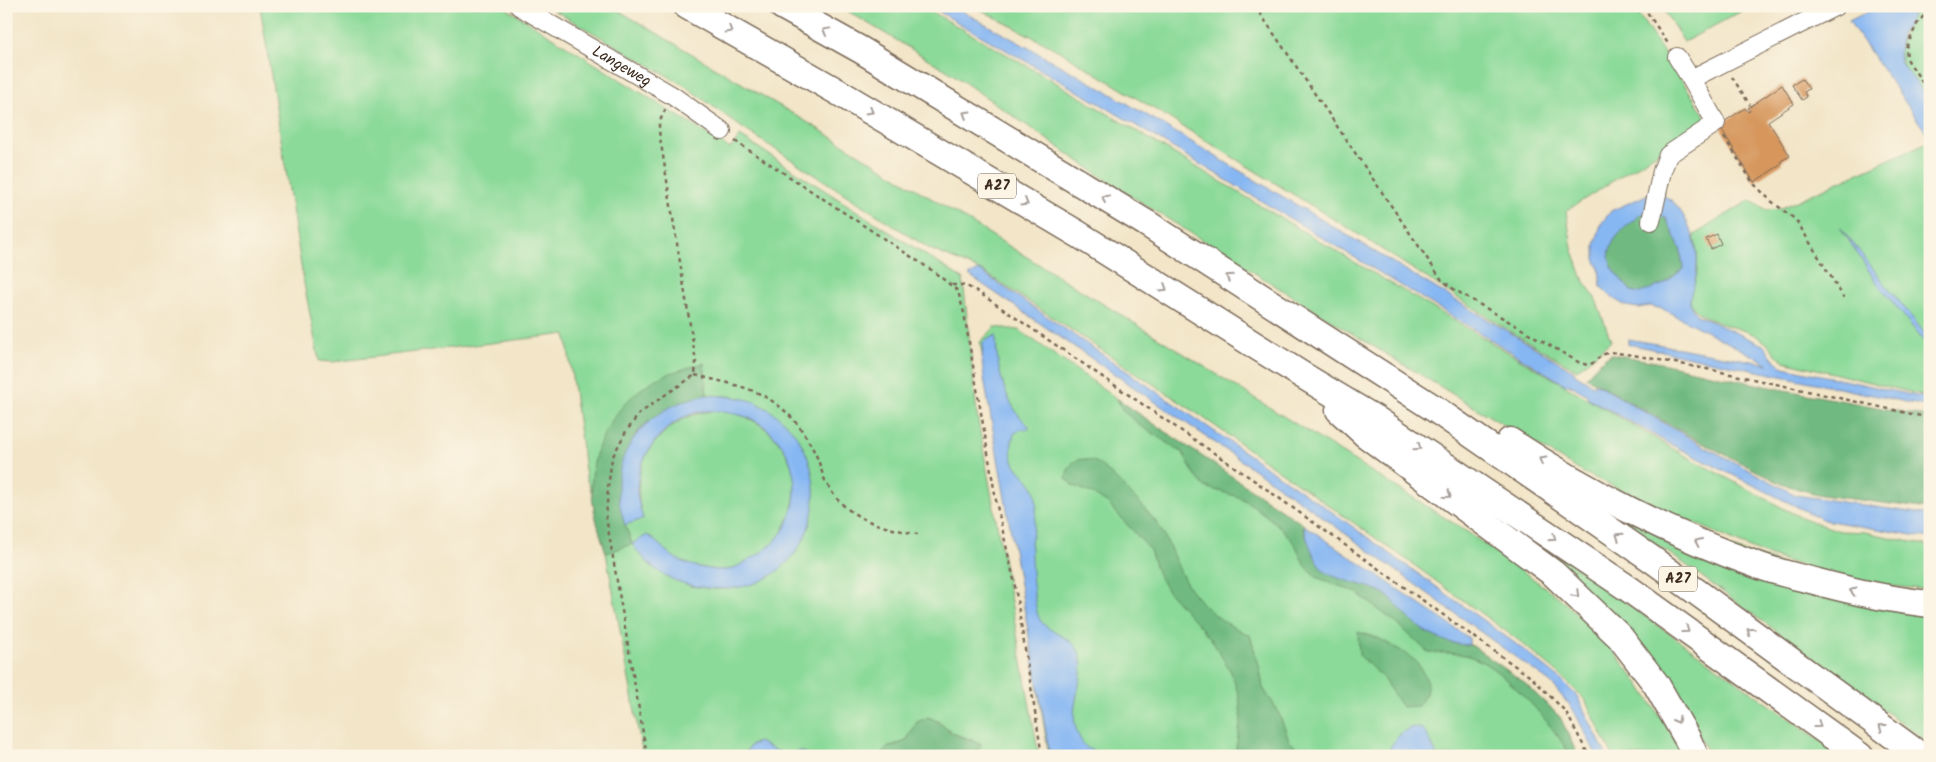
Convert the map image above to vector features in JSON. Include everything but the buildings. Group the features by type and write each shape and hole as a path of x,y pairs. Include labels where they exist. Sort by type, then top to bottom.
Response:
{"highway":[{"name":"A27","path":"687,6 838,92 1078,234 1377,420 1629,589 1860,756"},
{"name":"A27","path":"782,6 861,50 1146,224 1440,412 1653,560 1921,756"},
{"name":"A27","path":"1146,224 1218,248 1515,444 1584,486 1643,515 1706,545 1762,567 1853,591 1930,604"},
{"name":"A27","path":"1302,375 1365,434 1554,574 1620,637 1656,684 1695,756"}],"street":[{"name":"Langeweg","path":"519,6 673,96 722,131"},
{"path":"1691,79 1836,6"},
{"path":"1651,221 1664,164 1668,155 1716,123 1677,57"}],"path":[{"path":"1255,6 1442,280 1455,290 1580,363 1588,365 1610,352 1633,355 1712,370 1930,418"},
{"path":"1643,6 1677,57"},
{"path":"1930,12 1926,13 1917,24 1906,48 1907,59 1930,94"},
{"path":"1722,62 1750,105"},
{"path":"659,123 660,141 696,362 695,376"},
{"path":"1716,123 1753,183 1771,201 1796,220 1844,298"},
{"path":"722,131 933,270 958,291 964,313 997,506 1014,580 1042,756"},
{"path":"952,285 964,285 975,290 1247,476 1532,678 1566,712 1589,756"},
{"path":"647,756 606,517 612,458 625,433 639,414 695,376 748,388 778,406 792,418 805,435 815,453 824,478 836,500 857,516 883,527 918,534"}],"green space":[{"path":"260,6 503,6 729,148 740,136 963,279 977,415 1039,756 971,756 977,752 973,740 954,734 939,721 917,722 906,741 902,744 895,744 882,754 883,756 811,756 800,751 784,753 759,742 751,745 743,756 643,756 606,553 632,544 652,567 690,586 722,589 764,579 781,568 796,552 800,442 775,414 750,401 728,396 707,395 704,363 592,482 592,493 586,477 566,334 332,362 319,361 303,278"},
{"path":"547,6 611,6 812,125 1178,350 1466,531 1560,598 1607,643 1639,684 1683,756 1613,756 1585,700 1559,674 1518,640 1404,558 1195,412 984,272 930,249 744,129 685,86"},
{"path":"839,6 922,6 1055,82 1351,260 1682,454 1794,514 1840,531 1865,532 1930,546 1930,590 1854,582 1761,553 1582,472 1348,331 1112,184 948,71"},
{"path":"974,6 1633,6 1708,120 1566,211 1572,248 1582,277 1596,300 1611,341 1577,370 1513,333 1353,231 1063,53"},
{"path":"1661,6 1751,6 1684,42"},
{"path":"1902,6 1930,6 1930,100 1906,70 1902,62 1900,53 1901,43 1912,16 1910,10"},
{"path":"1930,141 1928,164 1930,167 1930,397 1784,361 1758,337 1704,316 1692,306 1690,294 1696,278 1697,267 1694,235 1750,200 1765,210 1779,209"},
{"path":"1641,214 1666,218 1681,251 1683,269 1664,284 1640,294 1631,291 1619,277 1611,265 1609,254 1618,235"},
{"path":"995,327 1019,330 1522,681 1560,717 1578,756 1049,756 980,342"},
{"path":"1612,354 1774,388 1930,417 1930,509 1821,495 1784,485 1693,438 1586,377 1604,358"},
{"path":"704,363 707,395 691,400 652,420 644,425 636,434 623,460 619,484 621,507 632,544 606,553 594,508 592,476 600,444 607,428 627,401 653,381 665,375"},
{"path":"1117,399 1304,525 1303,530 1323,570 1383,592 1427,633 1453,643 1473,646 1522,681 1560,717 1578,756 1570,756 1553,730 1528,700 1500,674 1486,664 1463,655 1429,653 1400,626 1357,593 1316,577 1304,564 1295,544 1280,527 1254,506 1239,497 1205,487 1194,474 1183,453 1141,426 1123,411"},
{"path":"710,411 737,414 762,426 781,446 793,471 794,500 782,532 760,554 734,568 715,570 694,566 678,560 650,536 632,544 625,525 643,519 638,488 644,459 656,441 682,420"},
{"path":"1081,459 1094,461 1102,467 1148,513 1165,536 1184,579 1200,602 1220,618 1250,635 1260,669 1263,688 1277,709 1290,742 1300,750 1303,756 1237,756 1236,748 1241,718 1239,696 1231,672 1211,639 1167,590 1157,572 1150,550 1108,504 1093,494 1072,485 1066,478 1070,466 1075,461"},
{"path":"1483,504 1570,563 1842,756 1710,756 1669,678 1628,630"},
{"path":"1602,507 1930,611 1930,744 1682,562"},
{"path":"1358,632 1378,638 1417,662 1428,682 1426,694 1418,706 1402,707 1382,677 1359,655"},
{"path":"928,717 936,720 956,735 980,744 981,747 971,756 883,756 882,752 886,748 906,741 917,722"}],"water":[{"path":"929,6 953,6 1108,92 1574,371 1575,374 1593,385 1597,384 1700,444 1796,495 1930,515 1930,538 1824,520 1668,443 1588,398 1587,395 1569,384 1566,385 1102,105"},
{"path":"1879,6 1902,7 1910,12 1912,16 1901,35 1900,62 1930,100 1930,138 1849,21"},
{"path":"1653,192 1667,197 1679,209 1692,232 1696,249 1696,275 1690,300 1693,310 1697,315 1763,345 1775,361 1784,367 1930,399 1930,407 1628,344 1628,339 1769,364 1663,309 1650,306 1638,308 1626,306 1614,299 1601,287 1599,268 1595,259 1595,245 1601,224 1611,211","holes":["1641,214 1666,218 1681,251 1683,269 1664,284 1640,293 1631,291 1611,265 1609,254 1611,247 1618,235"]},
{"path":"1840,227 1930,340 1930,349 1875,280"},
{"path":"979,270 1335,514 1516,644 1559,678 1577,696 1607,756 1597,756 1574,711 1551,683 1299,500 969,275"},
{"path":"996,335 996,347 1003,384 1013,407 1029,426 1028,429 1021,429 1014,434 1011,447 1015,465 1030,482 1036,498 1036,515 1031,550 1037,612 1043,624 1073,644 1080,655 1081,677 1074,712 1075,723 1078,735 1086,747 1100,753 1100,756 1050,756 984,378 982,361 983,342"},
{"path":"707,395 735,397 752,401 784,422 805,450 814,483 812,516 800,546 778,571 747,586 708,588 684,584 656,570 632,544 647,535 678,560 698,567 724,570 740,565 773,543 788,523 791,514 795,493 794,480 789,459 782,446 771,432 763,426 739,415 710,411 699,412 675,422 656,440 642,464 637,490 643,519 625,525 619,504 619,472 624,455 644,426 657,415 673,406 689,399"},
{"path":"1304,525 1469,638 1469,645 1442,640 1426,632 1384,593 1327,573 1323,570 1310,548"},
{"path":"1413,727 1423,729 1437,756 1386,756 1396,738"},
{"path":"759,742 779,752 795,753 800,751 811,756 743,756 751,745"}]}
